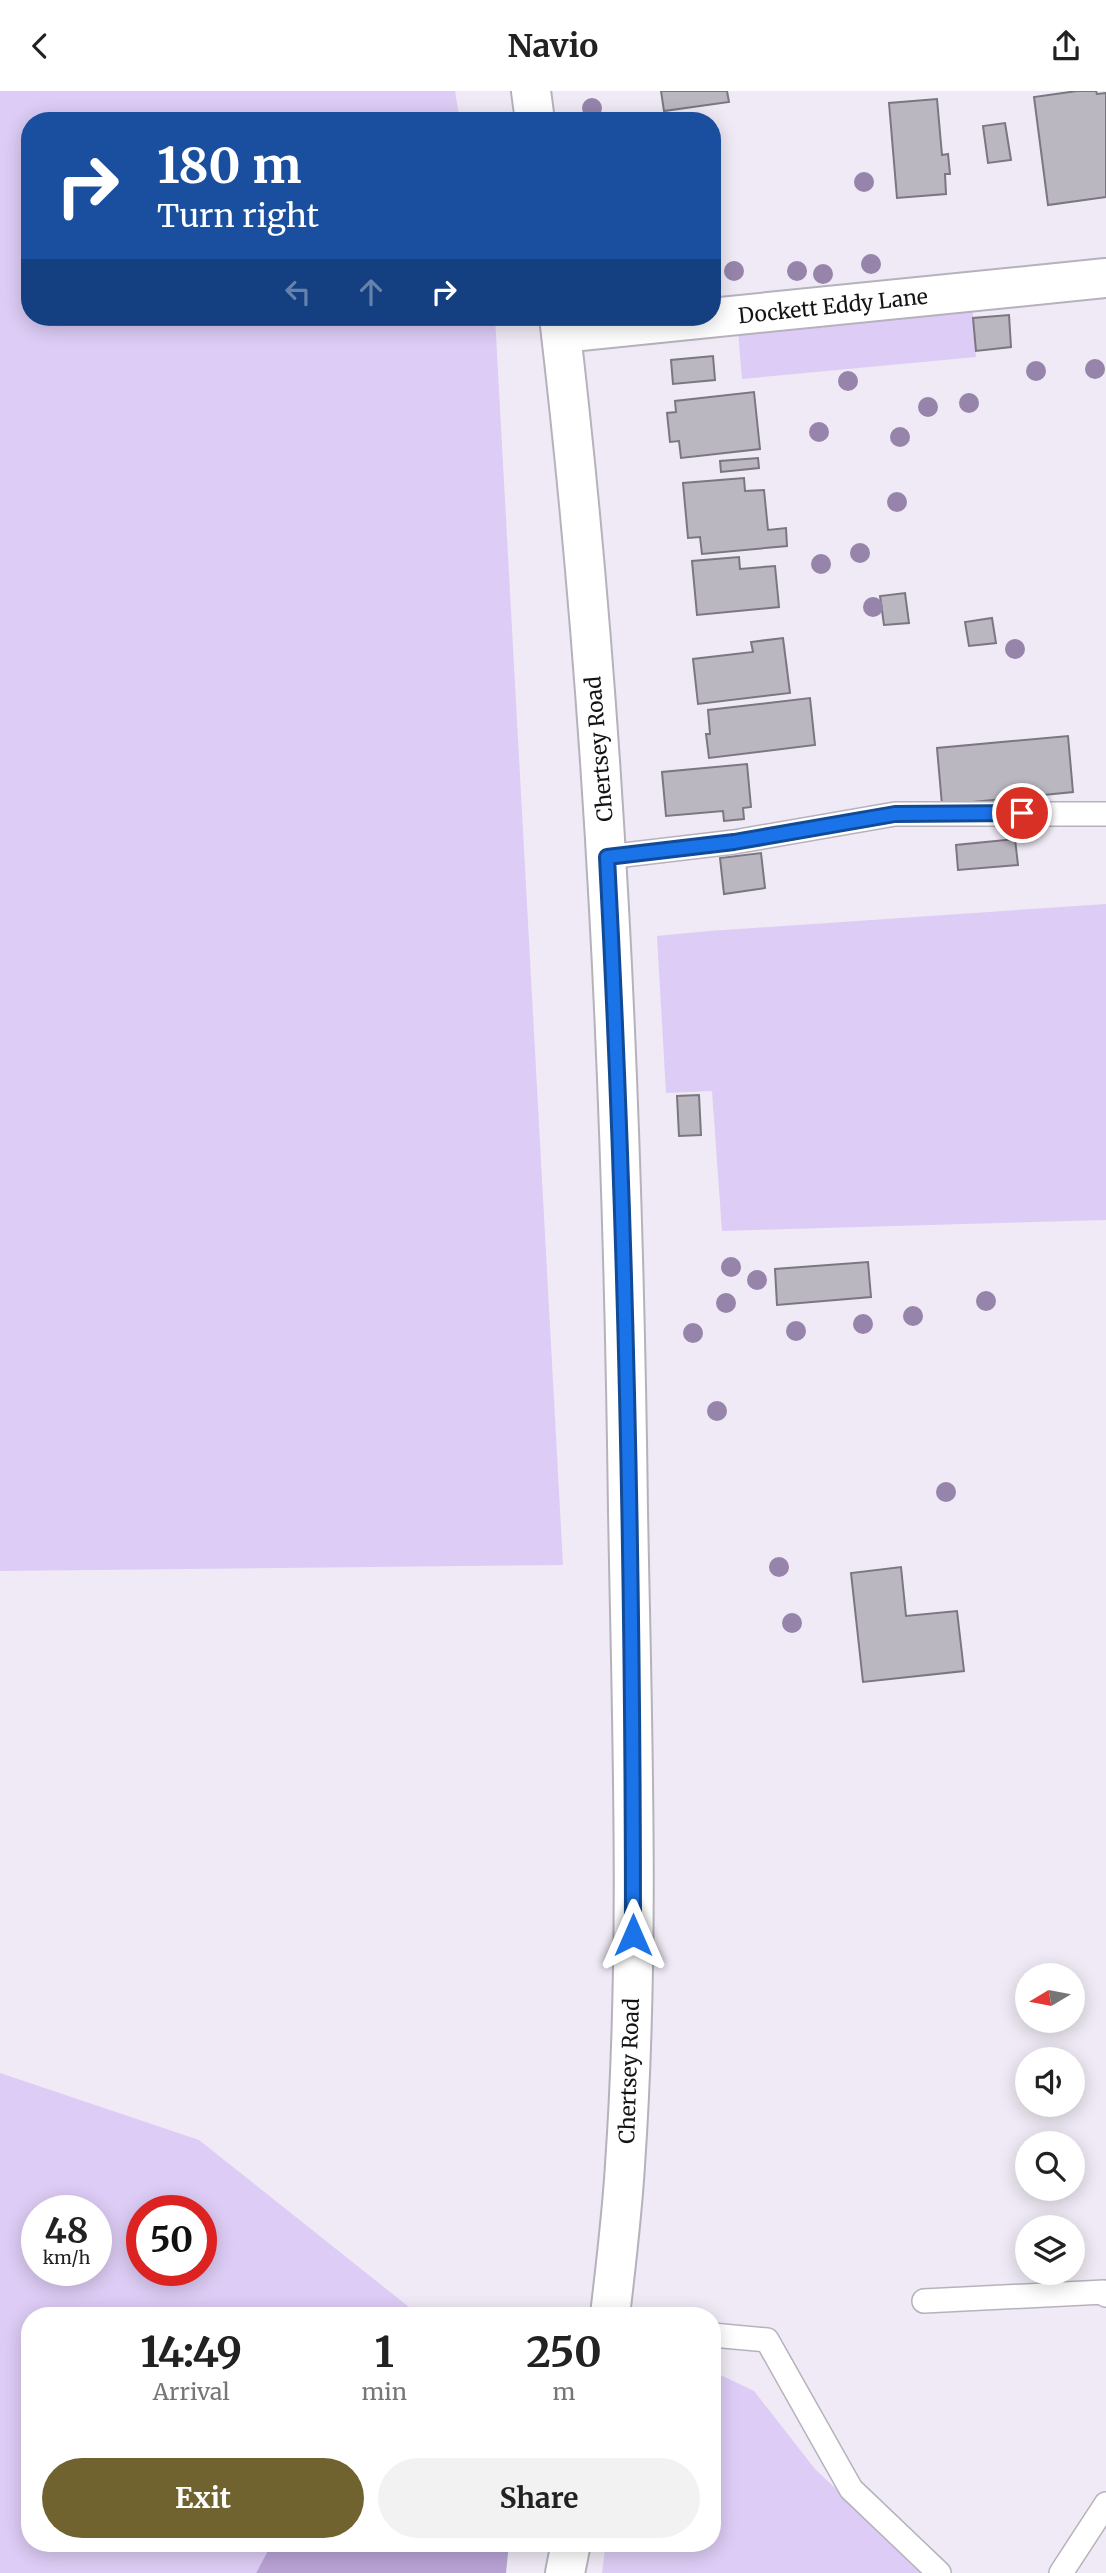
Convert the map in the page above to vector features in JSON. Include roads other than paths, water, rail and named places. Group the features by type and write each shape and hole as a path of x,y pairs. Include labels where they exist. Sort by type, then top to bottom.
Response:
{"main road":[{"path":"531,91 534,112"},
{"name":"Dockett Eddy Lane","path":"721,311 1106,278"},
{"name":"Chertsey Road","path":"560,326 585,574 607,857 625,1252 633,1729 633,1960 625,2165 611,2307"},
{"path":"565,2573 569,2552"}],"lane":[{"path":"607,857 713,846 895,814 1106,814"},
{"path":"925,2301 1104,2292 1106,2295"},
{"path":"721,2336 767,2340 851,2489 939,2573"},
{"path":"1061,2573 1106,2504"}]}
